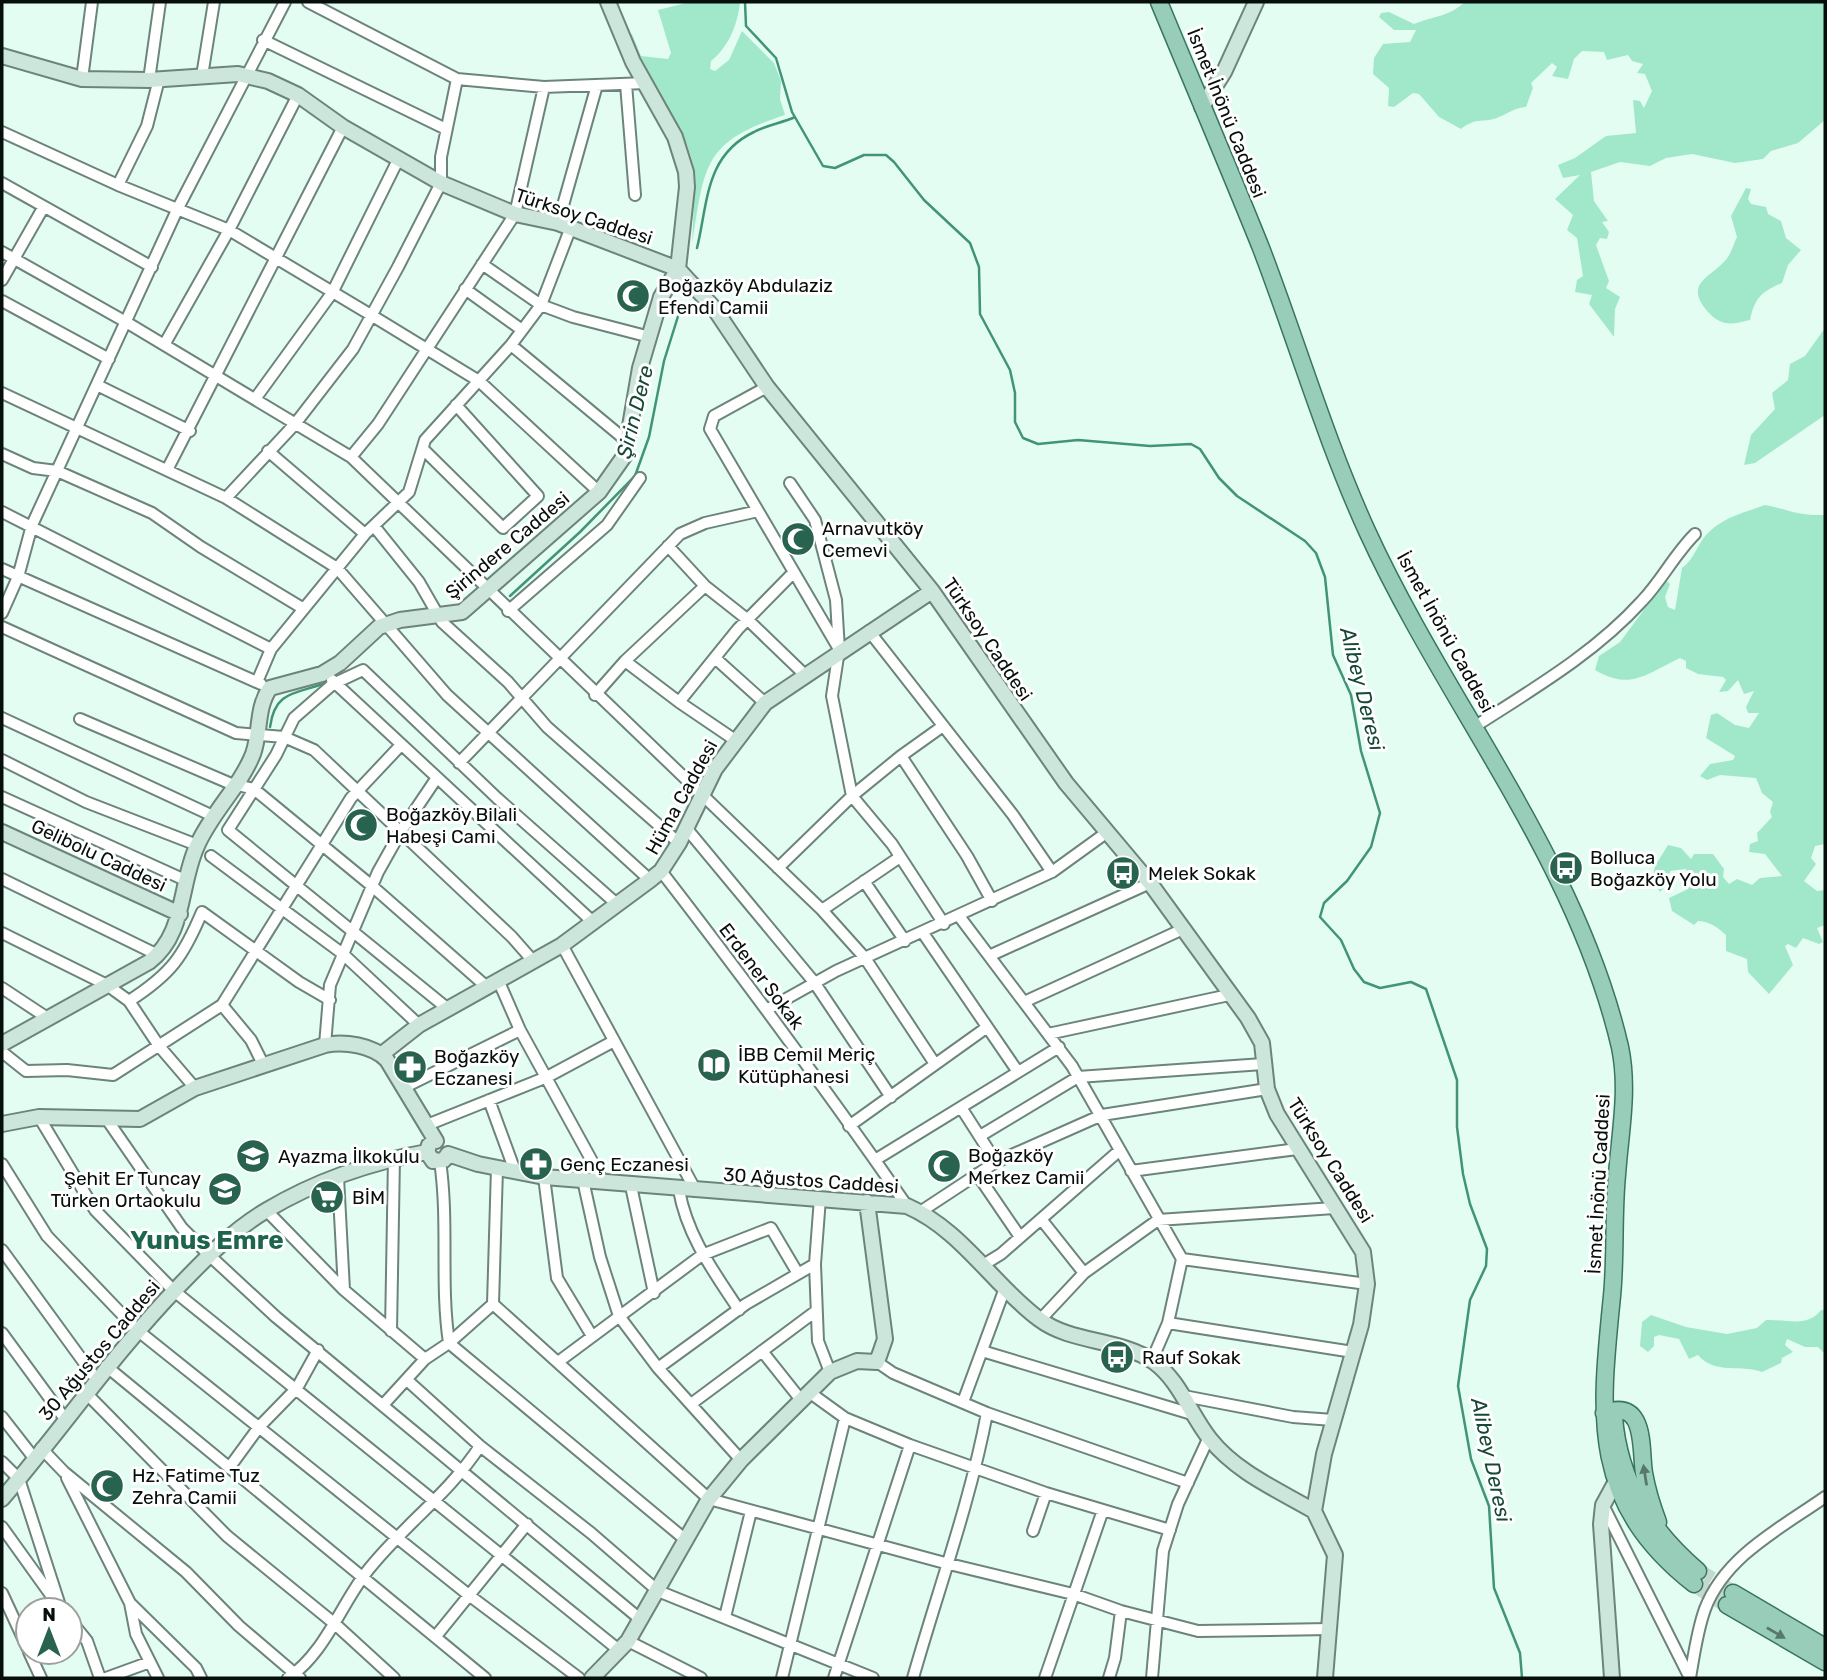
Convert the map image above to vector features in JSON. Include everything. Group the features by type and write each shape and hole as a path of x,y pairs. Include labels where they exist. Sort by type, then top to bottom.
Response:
{"main road":[{"name":"İsmet İnönü Caddesi","path":"1159,2 1260,247 1366,530 1557,877 1603,987 1620,1047 1625,1097 1615,1194 1609,1411 1605,1440 1620,1478"},
{"path":"1609,1411 1632,1416 1639,1426 1648,1488 1666,1540"},
{"path":"1620,1478 1632,1492 1696,1578 1659,1553 1621,1497 1620,1478"},
{"path":"1825,1647 1730,1599 1825,1662"}],"street":[{"path":"82,79 92,2"},
{"path":"118,185 147,126 154,80 160,2"},
{"path":"202,76 214,2"},
{"path":"2,613 18,577 32,525 178,208 285,2"},
{"path":"308,2 457,79 544,87 646,83"},
{"path":"608,2 633,62 675,137 686,172 686,202 678,269"},
{"path":"1202,107 1224,72 1256,2"},
{"path":"263,40 446,129"},
{"name":"Türksoy Caddesi","path":"2,56 82,79 154,80 245,76 268,81 298,95 343,127 441,183 515,214 565,225 678,269 714,308 767,387 932,591 1029,733 1106,834 1150,883 1262,1043 1267,1089 1297,1149 1334,1208 1355,1235 1363,1251 1367,1284 1353,1352 1333,1420 1314,1511"},
{"path":"226,498 295,424 353,349 441,183 441,158 457,79"},
{"path":"626,84 635,195"},
{"path":"2,1044 158,955 180,914 186,880 197,845 252,758 258,737 271,649 370,530 409,492 425,440 479,381 541,306 565,225 597,85"},
{"path":"351,457 378,424 425,348 515,214 544,87"},
{"path":"164,345 229,230 298,95"},
{"path":"167,470 190,430 273,258 343,127"},
{"path":"2,132 118,185 229,230 371,315 479,381 599,492"},
{"path":"255,399 332,292 398,160"},
{"path":"2,183 152,268"},
{"path":"2,280 43,208"},
{"path":"2,252 126,322 351,457 595,695 822,910 865,958 935,1064"},
{"path":"482,264 541,306 650,337"},
{"name":"Şirindere Caddesi","path":"264,685 330,677 371,632 388,624 462,612 599,492 625,455 640,368 661,297 678,269"},
{"path":"465,289 522,330"},
{"path":"2,301 109,359"},
{"path":"510,345 628,442"},
{"path":"97,385 190,430"},
{"path":"767,387 714,416 709,426 839,650"},
{"name":"Erdener Sokak","path":"2,393 226,498 337,568 447,695 655,876 768,1009 849,1126 913,1209"},
{"path":"424,449 503,528 538,496 456,405"},
{"path":"268,451 370,530 419,582 439,617 522,698 547,727 679,844"},
{"path":"2,454 33,468 57,471 152,513 201,547 303,609"},
{"path":"508,611 607,525 640,478"},
{"path":"790,483 815,520 827,556 836,600 839,650 832,696 852,796 900,857 944,924"},
{"path":"459,763 680,534 705,523 758,511"},
{"path":"2,512 271,649"},
{"path":"1474,727 1602,639 1643,600 1674,555 1696,534"},
{"path":"668,546 705,586 748,620 804,674"},
{"path":"2,569 264,685"},
{"path":"679,702 748,620 793,573"},
{"path":"595,695 625,661 705,586"},
{"name":"Hüma Caddesi","path":"382,1054 419,1025 562,945 655,876 679,844 701,795 736,740 765,703 839,650 932,591"},
{"path":"2,627 236,733 258,737 285,737 314,750 512,937 534,962"},
{"path":"869,631 1013,815 1052,872"},
{"path":"715,658 765,703"},
{"path":"625,661 736,740"},
{"path":"448,1009 228,830 294,718 330,677 363,670 459,763 618,905"},
{"path":"330,677 400,746 594,923"},
{"path":"2,718 213,816"},
{"path":"80,719 235,785 254,789 494,985 547,1077 572,1130 604,1183"},
{"path":"778,868 852,796 943,726"},
{"path":"2,1052 26,1071 67,1070 113,1075 222,1005 359,790 400,746"},
{"path":"901,756 967,856 992,901"},
{"path":"2,760 86,802 197,845"},
{"path":"325,1045 330,985 372,886 401,831 436,779"},
{"path":"2,797 186,880"},
{"path":"687,829 814,982 891,1097"},
{"name":"Gelibolu Caddesi","path":"2,832 180,914"},
{"path":"768,1009 814,982 1052,872 1106,834"},
{"path":"211,856 343,954 419,1025"},
{"path":"822,910 900,857"},
{"path":"2,879 158,955"},
{"path":"864,881 905,941"},
{"path":"989,956 1150,883"},
{"path":"129,1001 169,972 186,949 202,912 256,952 330,1000"},
{"path":"959,916 1059,1047 1102,1115 1182,1259 1168,1323 1152,1360"},
{"path":"1024,1002 1181,930"},
{"path":"2,933 107,985 129,1001 159,1046 195,1088"},
{"path":"923,933 1018,1072"},
{"path":"562,945 696,1191"},
{"path":"2,988 49,1019"},
{"path":"1048,1034 1229,995"},
{"path":"222,1005 251,1040 264,1066"},
{"path":"849,1126 986,1028"},
{"path":"405,1087 520,1030"},
{"path":"427,1125 547,1077 614,1041"},
{"path":"2,1124 39,1117 108,1121 150,1116 195,1088 325,1045 345,1043 382,1054 427,1125 431,1146 445,1144 444,1298 449,1343 687,1541"},
{"path":"875,1160 1059,1047"},
{"path":"981,1136 1078,1077 1263,1064"},
{"path":"913,1209 996,1161 1102,1115 1267,1089"},
{"path":"489,1100 515,1171"},
{"path":"962,1109 996,1161"},
{"path":"39,1117 95,1210 174,1291 503,1556 624,1646 701,1678"},
{"path":"108,1121 182,1228 209,1255 383,1405 640,1619"},
{"name":"30 Ağustos Caddesi","path":"2,1500 87,1394 106,1366 209,1255 266,1210 338,1177 431,1146"},
{"path":"1131,1171 1297,1149"},
{"path":"983,1265 1020,1237 1120,1150"},
{"name":"30 Ağustos Caddesi","path":"444,1157 544,1177 679,1190 867,1202 913,1209 955,1237 1040,1320 1152,1360 1184,1396 1209,1437 1238,1466 1314,1511"},
{"path":"391,1331 394,1158"},
{"path":"2,1164 47,1236 137,1330 470,1596 579,1678"},
{"path":"383,1405 408,1381 425,1359 449,1343 493,1304 497,1168"},
{"path":"977,1174 1020,1237"},
{"path":"338,1177 344,1290"},
{"path":"544,1177 557,1278 592,1336"},
{"path":"583,1180 600,1257 619,1317 658,1368 741,1460"},
{"path":"631,1186 654,1293"},
{"path":"679,1190 682,1210 702,1255 739,1310"},
{"path":"820,1198 815,1264 816,1311 818,1341 830,1372"},
{"path":"867,1202 885,1339 877,1362"},
{"path":"1040,1320 1084,1273 1158,1220 1334,1208"},
{"path":"266,1210 344,1290 425,1359"},
{"path":"1041,1219 1084,1273"},
{"path":"558,1362 702,1255 771,1228 797,1272"},
{"path":"2,1250 96,1379"},
{"path":"1182,1259 1367,1284"},
{"path":"658,1368 739,1310 797,1272 815,1264"},
{"path":"963,1402 1005,1288"},
{"path":"493,1304 709,1499 945,1563 1073,1594 1121,1611 1198,1631 1330,1629"},
{"path":"691,1404 816,1311"},
{"path":"1168,1323 1353,1352"},
{"path":"2,1333 65,1419"},
{"path":"229,1468 259,1427 297,1388 318,1350"},
{"path":"762,1351 805,1396 845,1418 910,1445 1046,1493 1170,1531"},
{"path":"982,1351 1195,1415"},
{"path":"592,1678 624,1646 709,1499 741,1460 830,1372 858,1361 877,1362 892,1373 987,1413 1188,1483"},
{"path":"106,1366 485,1678"},
{"path":"408,1381 480,1447 591,1533 658,1591 873,1678"},
{"path":"87,1394 227,1536 335,1624 394,1678"},
{"path":"1184,1396 1293,1417 1333,1420"},
{"path":"913,1678 945,1563 977,1468 987,1413"},
{"path":"2,1417 38,1453 186,1572 239,1626 295,1677 335,1624 363,1577 396,1536 463,1472 480,1447"},
{"path":"782,1678 816,1528 845,1418"},
{"path":"1152,1678 1163,1550 1188,1483 1209,1437"},
{"path":"834,1678 910,1445"},
{"path":"2,1462 19,1479 57,1596"},
{"path":"64,1472 130,1604 136,1634 158,1678"},
{"path":"1612,1678 1601,1524 1604,1505 1620,1478"},
{"path":"1033,1531 1046,1493"},
{"path":"1690,1678 1705,1609 1726,1573 1760,1543 1825,1497"},
{"path":"1604,1505 1690,1678"},
{"path":"1045,1678 1103,1510"},
{"path":"725,1617 751,1511"},
{"path":"1314,1511 1335,1555 1325,1678"},
{"path":"436,1636 527,1524"},
{"path":"2,1527 52,1596"},
{"path":"2,1596 14,1620"},
{"path":"130,1604 196,1668 201,1678"},
{"path":"1109,1678 1115,1658 1121,1611"},
{"path":"84,1637 100,1678"},
{"path":"106,1678 150,1662"}],"green space":[{"path":"690,2 740,2 732,34 723,49 711,61 710,69 715,71 729,60 742,31 774,63 781,81 780,99 785,115 737,135 712,160 700,195 692,245 695,177 691,157 684,137 629,36 632,34 641,56 668,59 671,53 658,10"},
{"path":"1465,2 1825,2 1825,120 1798,143 1771,151 1763,159 1735,163 1692,154 1666,158 1650,166 1620,162 1591,172 1594,201 1608,221 1602,222 1609,232 1607,239 1600,238 1596,245 1609,281 1606,288 1620,297 1615,309 1614,337 1589,304 1592,295 1575,292 1577,280 1583,276 1577,238 1567,230 1573,215 1555,199 1580,175 1563,178 1558,165 1575,158 1606,136 1636,133 1633,100 1640,101 1644,108 1652,91 1645,74 1637,73 1643,64 1632,61 1628,55 1607,60 1604,52 1582,51 1574,59 1568,79 1552,76 1557,67 1552,63 1531,83 1533,88 1526,107 1494,119 1476,121 1461,129 1439,117 1419,94 1413,93 1394,107 1388,106 1389,88 1373,74 1374,58 1383,44 1410,42 1416,30 1394,30 1379,17 1381,13 1389,12 1414,24 1446,14"},
{"path":"1746,188 1751,189 1748,199 1751,204 1766,207 1768,214 1781,221 1786,238 1801,250 1788,265 1782,283 1769,289 1757,301 1750,320 1728,323 1719,321 1710,314 1698,295 1699,287 1731,252 1737,237 1731,216"},
{"path":"1825,328 1825,415 1755,463 1744,465 1751,435 1775,409 1772,393 1788,380 1790,364 1805,356"},
{"path":"1765,505 1801,514 1825,515 1825,844 1815,846 1811,858 1816,864 1804,881 1817,891 1825,890 1825,925 1817,928 1823,942 1819,944 1803,938 1796,948 1788,944 1785,946 1793,965 1769,994 1748,972 1747,959 1726,951 1726,935 1723,932 1707,922 1698,921 1694,925 1672,911 1669,898 1688,889 1691,883 1686,869 1670,871 1669,883 1660,892 1652,880 1655,866 1668,845 1681,848 1691,859 1694,854 1713,854 1724,869 1723,877 1729,884 1737,879 1752,885 1760,878 1782,876 1765,854 1749,852 1750,844 1758,841 1757,833 1772,817 1770,812 1773,802 1762,793 1756,778 1720,775 1707,780 1700,776 1710,764 1733,760 1735,756 1706,738 1711,715 1717,713 1735,725 1749,728 1759,713 1748,713 1746,707 1754,691 1744,694 1738,680 1728,691 1719,692 1726,680 1723,677 1698,674 1686,668 1686,661 1680,658 1629,680 1595,670 1599,656 1620,642 1666,580 1670,584 1665,597 1668,607 1675,610 1682,568 1709,532 1728,519"},
{"path":"1825,1310 1825,1354 1818,1347 1805,1347 1787,1339 1785,1345 1793,1352 1782,1358 1781,1363 1762,1372 1712,1365 1698,1355 1689,1359 1679,1339 1659,1335 1654,1337 1654,1346 1648,1352 1640,1346 1642,1322 1651,1315 1686,1327 1727,1334 1757,1328 1766,1320 1803,1321"}],"waterway":[{"name":"Alibey Deresi","path":"745,2 746,26 776,58 792,112 823,166 835,168 864,155 886,155 924,200 970,243 979,267 980,314 1010,370 1015,393 1015,422 1023,438 1038,444 1078,440 1150,446 1191,444 1200,449 1219,478 1237,496 1305,541 1316,553 1325,577 1333,655 1351,695 1361,751 1380,813 1371,847 1347,881 1324,903 1320,917 1341,940 1354,969 1364,982 1380,988 1411,982 1426,989 1457,1080 1457,1127 1463,1174 1470,1204 1487,1249 1486,1266 1470,1300 1458,1386 1471,1459 1489,1506 1494,1588 1520,1653 1522,1678"},
{"name":"Şirin Dere","path":"697,248 711,182 726,154 754,132 795,117"},
{"name":"Şirin Dere","path":"510,596 580,532 635,476 649,437 664,361 680,310"},
{"name":"Şirin Dere","path":"270,727 273,715 282,700 296,692 326,683"}],"tunnel":[{"path":"1698,1571 1733,1593"},
{"path":"1694,1584 1727,1605"}],"place":[{"name":"Boğazköy Abdulaziz Efendi Camii","path":"633,296"},
{"name":"Arnavutköy Cemevi","path":"798,539"},
{"name":"Boğazköy Bilali Habeşi Cami","path":"361,825"},
{"name":"Bolluca Boğazköy Yolu","path":"1566,868"},
{"name":"Melek Sokak","path":"1123,873"},
{"name":"İBB Cemil Meriç Kütüphanesi","path":"714,1065"},
{"name":"Boğazköy Eczanesi","path":"410,1067"},
{"name":"Ayazma İlkokulu","path":"253,1156"},
{"name":"Genç Eczanesi","path":"536,1164"},
{"name":"Boğazköy Merkez Camii","path":"944,1166"},
{"name":"Şehit Er Tuncay Türken Ortaokulu","path":"225,1189"},
{"name":"BİM","path":"327,1197"},
{"name":"Rauf Sokak","path":"1117,1357"},
{"name":"Hz. Fatime Tuz Zehra Camii","path":"107,1486"}],"district":[{"name":"Yunus Emre","path":"207,1240"}]}
